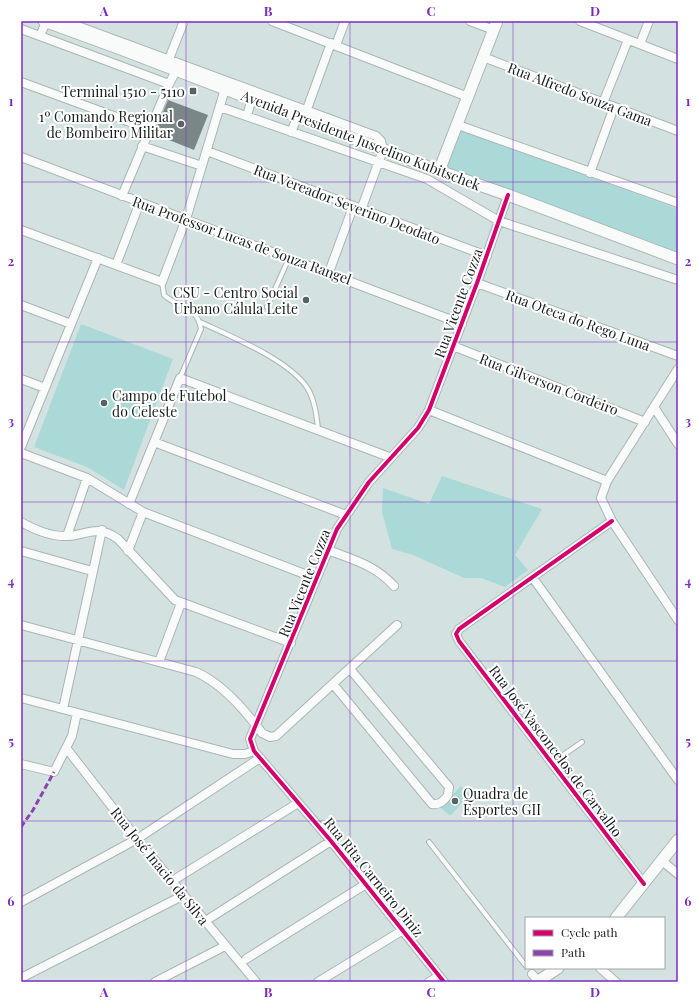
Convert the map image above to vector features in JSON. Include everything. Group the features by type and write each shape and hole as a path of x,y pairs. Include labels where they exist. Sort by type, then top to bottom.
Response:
{"main road":[{"name":"Avenida Presidente Juscelino Kubitschek","path":"45,21 103,39 118,48 170,66 225,89 253,95 298,116 321,120 383,150 678,259"},
{"path":"439,171 495,26"},
{"path":"617,917 678,840"},
{"path":"532,974 554,969"}],"street":[{"path":"40,36 45,21"},
{"path":"64,21 103,39 170,66 253,95 307,109 321,120"},
{"path":"122,196 169,84 170,66 184,21"},
{"path":"272,21 468,97"},
{"path":"307,109 333,44 345,21"},
{"path":"470,21 495,26"},
{"path":"580,21 678,59"},
{"path":"640,44 649,21"},
{"path":"21,29 169,84"},
{"path":"603,103 628,40"},
{"path":"110,62 118,48"},
{"name":"Rua Alfredo Souza Gama","path":"483,57 678,131"},
{"path":"21,82 149,129"},
{"path":"21,230 162,282 186,219 225,89"},
{"path":"247,116 253,95"},
{"path":"220,107 427,178 499,221 678,280"},
{"path":"590,173 614,107"},
{"path":"291,132 298,116"},
{"path":"458,125 678,203"},
{"path":"142,146 202,166"},
{"path":"329,272 383,150"},
{"name":"Rua Vereador Severino Deodato","path":"207,151 487,256"},
{"name":"Rua Professor Lucas de Souza Rangel","path":"21,157 122,196 329,272 462,324"},
{"name":"Rua Vicente Cozza","path":"254,751 250,739 291,644 315,578 328,550 346,515 369,482 390,457 418,428 429,410 487,256 508,195"},
{"path":"116,265 140,202"},
{"path":"21,447 98,258"},
{"name":"Rua Oteca do Rego Luna","path":"477,283 678,356"},
{"path":"21,305 71,324"},
{"name":"Rua Gilverson Cordeiro","path":"453,346 645,422"},
{"path":"678,369 607,481 601,498 612,521 678,620"},
{"path":"21,378 45,388"},
{"path":"129,504 180,378 390,457"},
{"path":"654,407 678,444"},
{"path":"429,410 607,481"},
{"path":"154,442 346,515"},
{"path":"21,453 87,478 143,512 315,578"},
{"path":"67,536 87,478"},
{"path":"128,551 143,512"},
{"path":"612,521 533,578 678,780"},
{"path":"21,522 48,533 67,536 94,530 102,530 118,539 168,595 181,603 291,644"},
{"path":"63,709 102,530"},
{"path":"328,550 372,567 383,574 394,586"},
{"path":"21,551 92,571"},
{"name":"Rua José Vasconcelos de Carvalho","path":"533,578 460,629 456,634 459,641 644,884"},
{"path":"159,662 181,603"},
{"path":"21,625 196,672 219,685 266,736 276,736 397,625"},
{"path":"333,684 432,804 437,805 442,802 448,795 449,787 350,669"},
{"path":"21,698 233,754 245,754 254,751"},
{"path":"21,764 54,772 67,749 75,725 77,713"},
{"name":"Rua José Inacio da Silva","path":"67,749 137,839 256,982"},
{"name":"Rua Rita Carneiro Diniz","path":"254,751 331,841 442,979 429,982"},
{"path":"21,902 137,839 260,758"},
{"path":"177,878 298,803"},
{"name":"Rua Rita Carneiro Diniz","path":"210,918 331,841"},
{"path":"662,861 678,874"},
{"name":"Rua Rita Carneiro Diniz","path":"246,959 366,884"},
{"path":"21,978 184,895"},
{"name":"Rua Rita Carneiro Diniz","path":"318,982 403,930"},
{"path":"155,982 225,946"},
{"path":"601,969 612,981"}],"lane":[{"path":"267,307 289,257"},
{"path":"162,282 164,295 191,310 200,322 201,329 180,378"},
{"path":"200,322 236,338 281,364 299,377 308,390 313,402 318,430"},
{"path":"552,763 582,742"},
{"path":"429,842 525,965"}],"shaded area":[{"path":"459,129 678,209 678,254 446,167"},
{"name":"Campo de Futebol do Celeste","path":"81,324 173,359 124,490 87,467 34,447"},
{"path":"442,476 542,509 515,555 528,570 505,587 481,578 464,578 413,555 392,549 382,512 383,488 429,504"},
{"name":"Quadra de Esportes GII","path":"461,786 470,795 450,816 441,808"}],"building":[{"name":"1º Comando Regional de Bombeiro Militar","path":"168,100 208,115 194,150 154,134"}],"marked path":[{"path":"21,827 33,810 54,772"}],"cycle path":[{"path":"444,982 331,841 254,751 250,739 337,529 369,482 418,428 429,410 477,283 508,195"},
{"path":"612,521 459,629 456,634 459,641 644,884"}],"place":[{"name":"Terminal 1510 - 5110","path":"193,91"},
{"name":"1º Comando Regional de Bombeiro Militar","path":"181,124"},
{"name":"CSU - Centro Social Urbano Cálula Leite","path":"306,300"},
{"name":"Campo de Futebol do Celeste","path":"104,403"},
{"name":"Quadra de Esportes GII","path":"455,801"}]}
